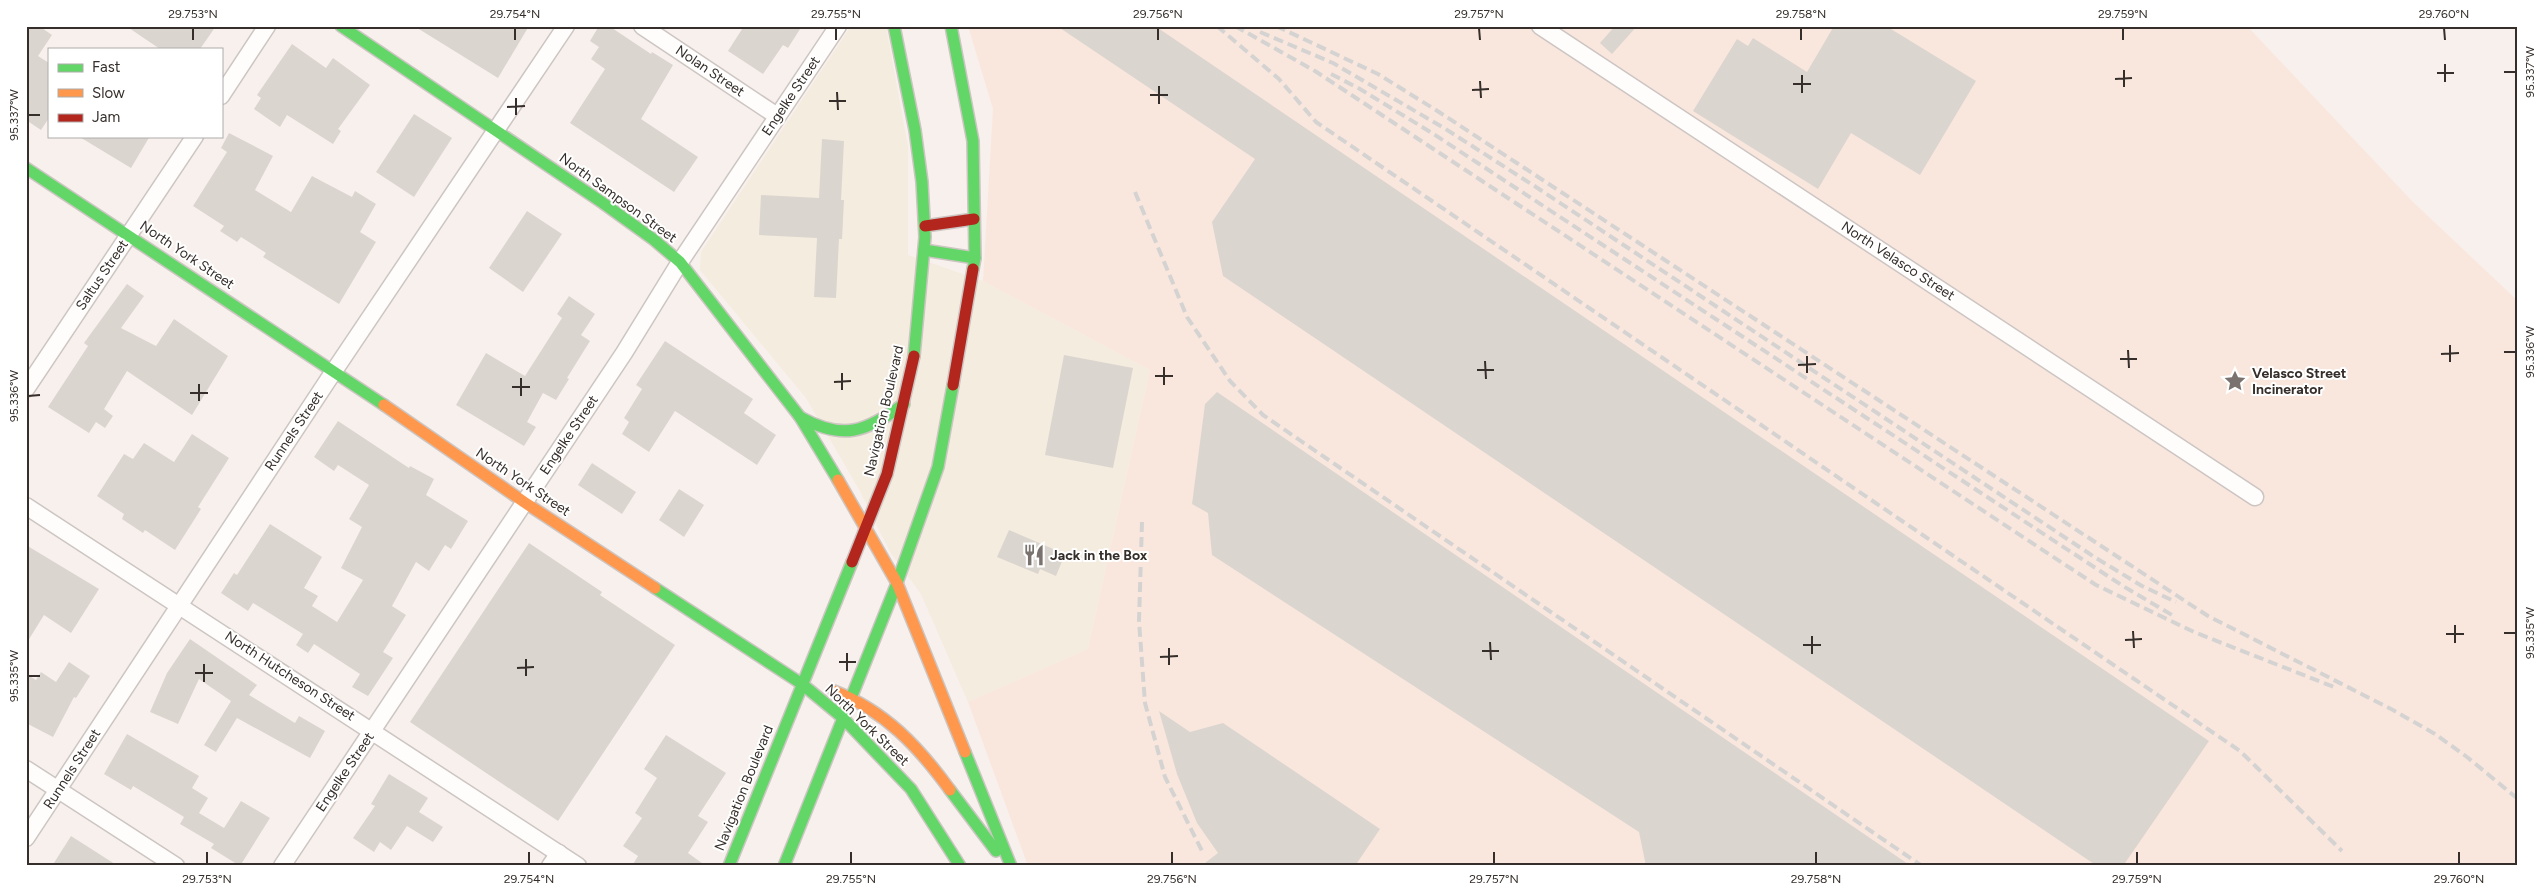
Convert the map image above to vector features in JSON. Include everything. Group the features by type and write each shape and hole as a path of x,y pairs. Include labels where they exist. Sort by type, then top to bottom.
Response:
{"main road":[{"name":"North Sampson Street","path":"341,26 653,239 680,262 800,417 826,458 864,530 897,583"},
{"name":"Navigation Boulevard","path":"729,866 887,474 904,404 914,352 924,250 924,226 916,130 894,26"},
{"path":"784,866 897,583 938,467 975,258 973,141 951,26"},
{"name":"North York Street","path":"26,168 130,234 524,502 802,684 842,717 911,789 960,866"},
{"path":"924,226 974,219"},
{"path":"924,250 975,258"},
{"path":"800,417 830,431 854,431 874,425 904,404"},
{"path":"897,583 1010,866"},
{"path":"802,684 851,695 877,713 920,752 949,786 1010,866"},
{"path":"937,828 970,866"}],"street":[{"path":"222,94 267,26"},
{"name":"Runnels Street","path":"26,838 334,371 566,26"},
{"name":"Nolan Street","path":"642,26 777,116"},
{"name":"Engelke Street","path":"282,866 624,353 680,262 838,26"},
{"name":"North Velasco Street","path":"1540,26 2256,496"},
{"name":"Saltus Street","path":"26,389 194,138"},
{"name":"North Hutcheson Street","path":"26,506 180,604 373,731 554,859 578,866"},
{"path":"26,769 176,866"}],"shaded area":[{"path":"851,26 886,26 908,147 908,255 983,281 1150,370 1088,649 968,702 921,594 890,552 860,491 806,398 700,270 701,252"},
{"path":"968,26 2247,26 2412,201 2518,301 2518,866 1028,866 968,702 1088,649 1150,370 983,281 993,109"}],"building":[{"path":"26,26 39,26 52,35 38,56 48,62 48,120 41,130 26,120"},
{"path":"126,26 216,26 201,48 159,48"},
{"path":"414,26 529,26 498,78"},
{"path":"599,26 609,26 651,54 652,52 673,65 641,119 698,157 674,192 570,123 605,69 591,59 599,47 590,41"},
{"path":"744,26 802,26 788,48 783,45 763,74 728,51"},
{"path":"1057,26 1155,26 2209,741 2123,866 2097,866 1223,276 1212,222 1255,159"},
{"path":"1615,26 1637,26 1612,54 1600,43"},
{"path":"1834,26 1886,26 1976,81 1920,175 1851,133 1818,189 1693,111 1737,39 1748,46 1753,38 1807,72"},
{"path":"292,44 326,68 333,58 370,85 338,129 341,131 333,144 287,115 280,127 254,109 261,98 257,95"},
{"path":"414,114 452,138 414,197 376,172"},
{"path":"229,133 273,156 255,190 291,212 312,176 352,197 355,191 376,204 360,232 376,242 339,304 263,257 266,253 241,237 237,242 220,231 224,226 193,206 227,152 221,148"},
{"path":"81,138 149,138 131,168"},
{"path":"822,139 844,141 841,200 844,200 842,239 839,239 836,298 814,297 817,238 759,235 761,195 819,198"},
{"path":"527,211 562,234 523,292 489,268"},
{"path":"127,284 144,296 121,328 156,346 174,319 228,356 192,415 127,371 104,409 113,416 105,428 96,422 89,433 48,407 88,346 84,343"},
{"path":"569,296 595,314 581,335 590,341 556,400 543,393 527,422 536,427 524,446 456,405 486,353 525,376 562,318 557,314"},
{"path":"665,341 753,399 744,413 776,435 757,465 675,411 649,452 622,434 629,422 624,418 642,389 636,385"},
{"path":"1064,355 1133,368 1113,468 1045,455"},
{"path":"1217,392 1911,866 1646,866 1639,832 1212,555 1208,513 1192,504 1205,404"},
{"path":"338,421 409,468 410,466 434,479 426,495 468,521 451,549 445,545 429,571 416,562 392,606 406,615 383,652 393,658 368,696 352,687 360,674 314,644 308,653 296,645 303,634 253,603 248,611 221,593 234,573 237,575 270,524 322,557 304,588 318,596 312,606 337,622 363,580 341,568 362,527 349,519 369,485 338,465 334,471 314,457"},
{"path":"192,434 229,458 198,507 201,509 175,550 145,530 143,533 122,519 124,514 97,496 124,454 133,459 144,443 174,462"},
{"path":"592,463 636,492 622,514 578,485"},
{"path":"679,489 704,505 684,537 659,520"},
{"path":"1009,530 1065,554 1056,576 1040,569 1038,574 997,557"},
{"path":"529,543 602,592 600,595 675,645 558,821 410,722"},
{"path":"26,545 99,589 71,633 44,615 26,644"},
{"path":"190,639 257,685 249,695 295,723 299,716 325,731 310,758 237,718 216,752 204,745 231,701 199,679 178,724 150,712 167,673"},
{"path":"69,662 90,676 76,698 74,697 53,737 26,723 26,674 36,680 41,672 56,682"},
{"path":"1159,711 1190,732 1223,723 1380,829 1355,866 1201,866 1218,853 1197,823 1177,774"},
{"path":"127,734 199,776 192,788 208,798 199,813 224,828 241,801 270,818 240,866 211,848 214,844 180,824 184,817 133,786 131,790 104,774"},
{"path":"666,735 726,773 698,816 708,822 688,853 706,866 632,866 638,856 623,846 642,818 635,813 657,778 644,769"},
{"path":"389,774 428,798 419,812 443,827 433,842 407,826 391,850 380,842 374,852 353,838 375,806 371,804"},
{"path":"71,836 118,866 52,866"}],"railway":[{"path":"1217,26 1279,79 1316,122 2240,751 2342,851"},
{"path":"1235,26 1315,71 2096,585 2194,632 2334,687"},
{"path":"1276,26 1378,74 1439,112 2208,616 2393,710 2435,734 2467,757 2518,799"},
{"path":"1260,32 1333,63 1444,128 2096,558 2142,586 2176,602"},
{"path":"1331,74 1360,89 1432,133 2123,586 2172,615"},
{"path":"1135,192 1187,317 1230,381 1263,415 1922,866"},
{"path":"1142,522 1139,621 1145,703 1165,777 1202,851"}],"traffic: fast":[{"path":"341,26 603,203 653,239 680,262 800,417 838,480"},
{"path":"894,26 915,130 922,182 925,237 914,356"},
{"path":"951,26 973,141 975,258 973,269"},
{"path":"26,168 384,405"},
{"path":"924,250 975,258"},
{"path":"784,866 897,583 938,467 953,385"},
{"path":"800,417 829,429 854,430 878,421 904,404"},
{"path":"729,866 852,562"},
{"path":"655,588 802,684 842,717 911,789 960,866"},
{"path":"965,752 1011,866"},
{"path":"950,790 996,851"}],"traffic: slow":[{"path":"384,405 524,502 655,588"},
{"path":"838,480 897,583 965,752"},
{"path":"834,691 869,709 899,731 926,759 950,790"}],"traffic: jam":[{"path":"925,226 974,219"},
{"path":"953,385 973,269"},
{"path":"852,562 887,474 914,356"}],"place":[{"name":"Velasco Street Incinerator","path":"2235,381"},
{"name":"Jack in the Box","path":"1034,555"}]}
